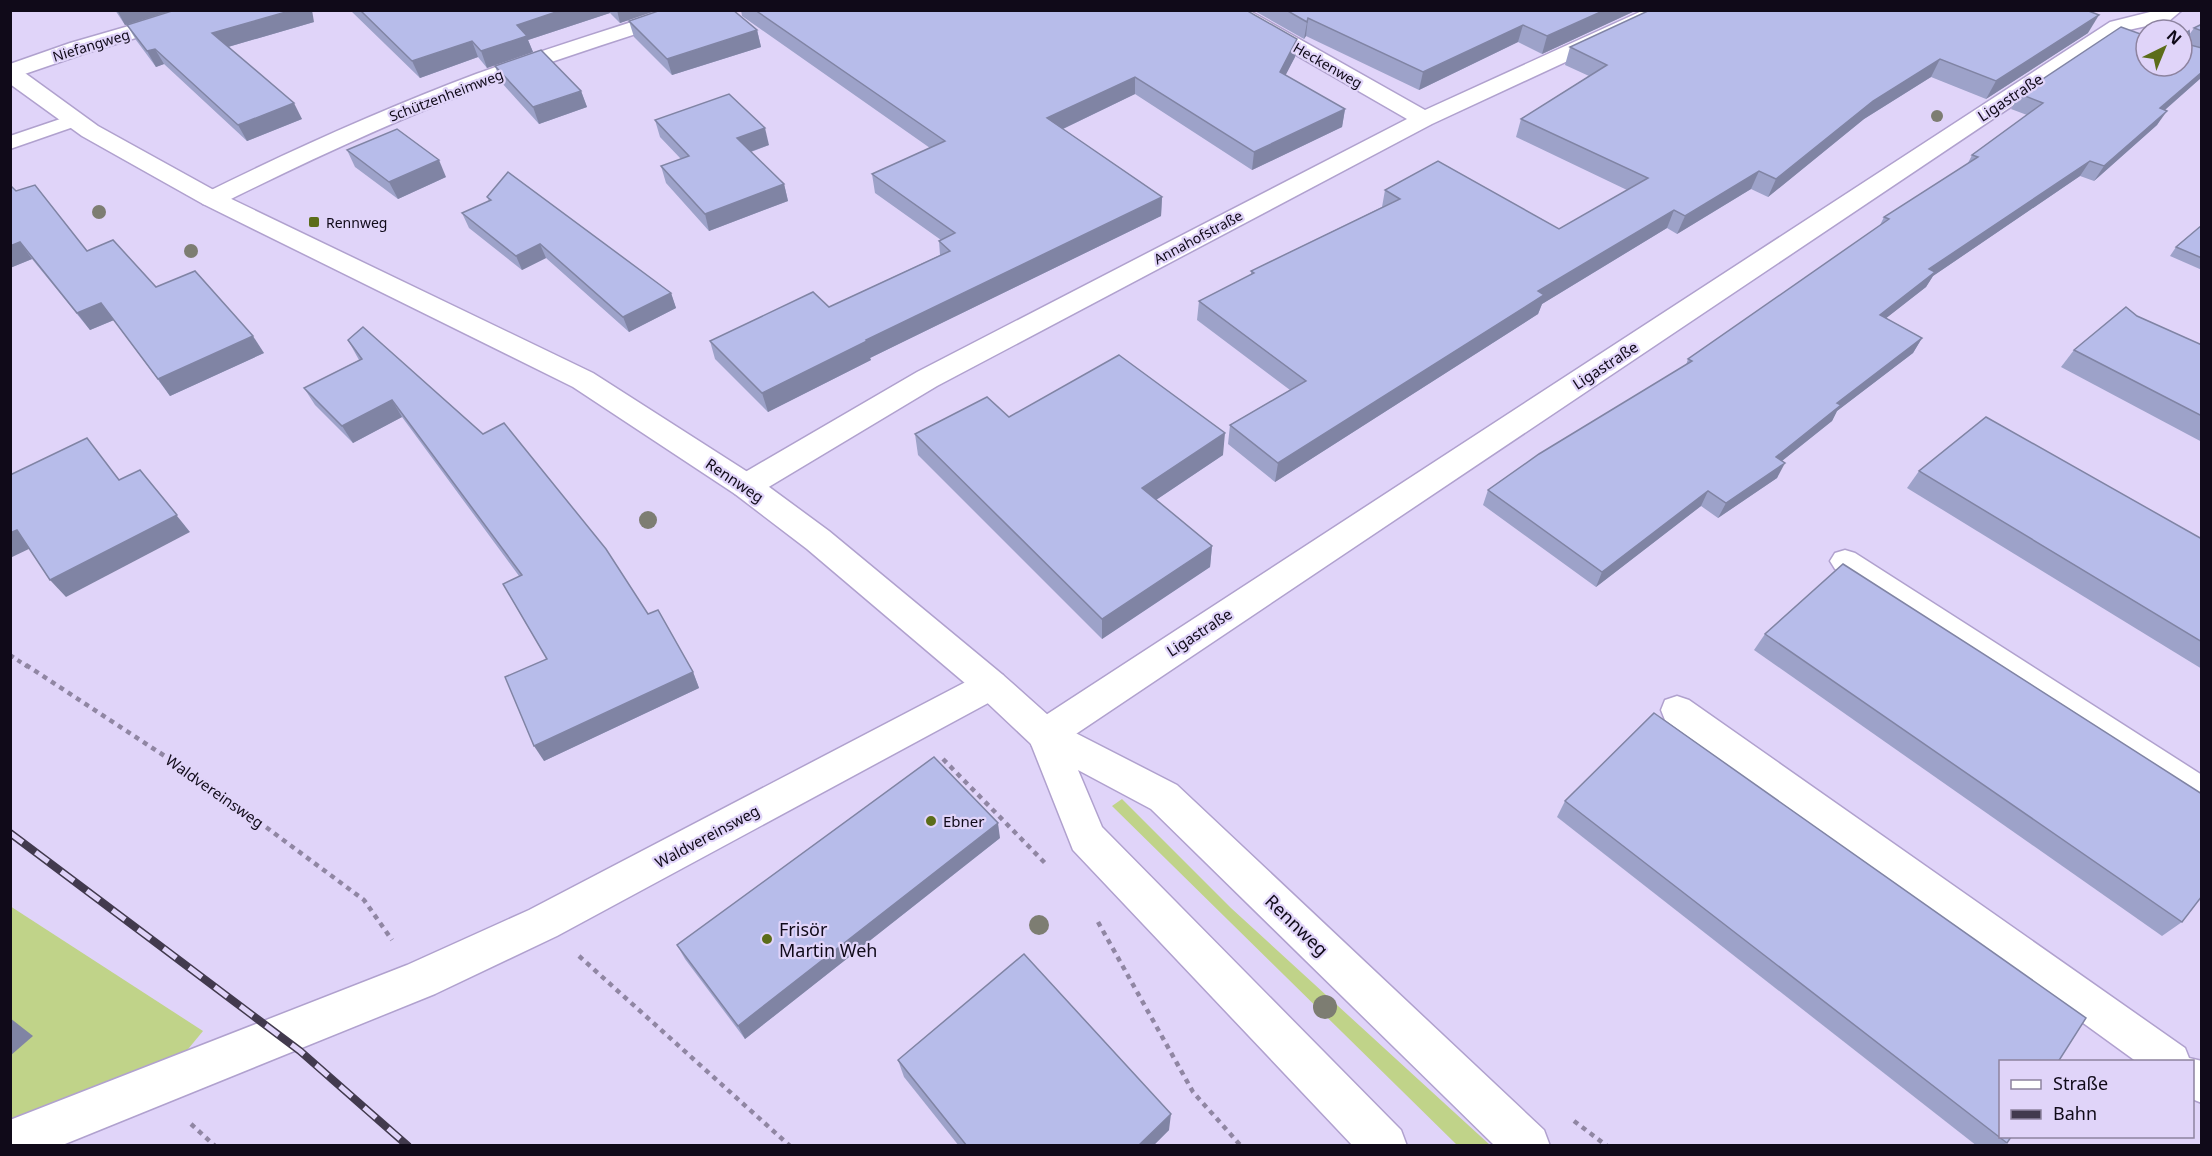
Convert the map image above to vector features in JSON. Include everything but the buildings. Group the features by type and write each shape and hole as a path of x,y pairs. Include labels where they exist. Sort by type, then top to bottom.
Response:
{"street":[{"name":"Niefangweg","path":"10,73 78,48 208,10"},
{"name":"Schützenheimweg","path":"212,199 280,165 391,115 487,78 689,10"},
{"name":"Heckenweg","path":"1232,10 1424,119"},
{"name":"Annahofstraße","path":"746,486 927,380 1424,119 1662,10"},
{"name":"Ligastraße","path":"1044,735 2106,22 2162,17 2172,10"},
{"path":"2106,22 2134,33"},
{"name":"Rennweg","path":"10,73 90,131 212,199 583,380 746,486 818,540 991,686 1044,735 1164,797 1528,1146"},
{"name":"Waldvereinsweg","path":"10,1143 420,980 543,923 991,686"},
{"name":"Rennweg","path":"1044,735 1087,838 1385,1146"}],"lane":[{"path":"10,143 75,120"},
{"path":"1845,561 2202,794"},
{"path":"1677,710 2168,1060"}],"path":[{"name":"Waldvereinsweg","path":"10,655 212,787 364,900 420,980"},
{"path":"912,727 1051,869"},
{"path":"1097,921 1192,1092 1241,1146"},
{"path":"543,923 790,1146"}],"green space":[{"path":"1122,799 1231,908 1490,1145 1457,1145 1112,806"},
{"path":"10,906 203,1031 137,1111 11,1145"}],"railway":[{"path":"10,833 300,1051 408,1146"}],"place":[{"name":"Rennweg","path":"314,222"},
{"name":"Ebner","path":"931,821"},
{"name":"Frisör Martin Weh","path":"767,939"}]}
